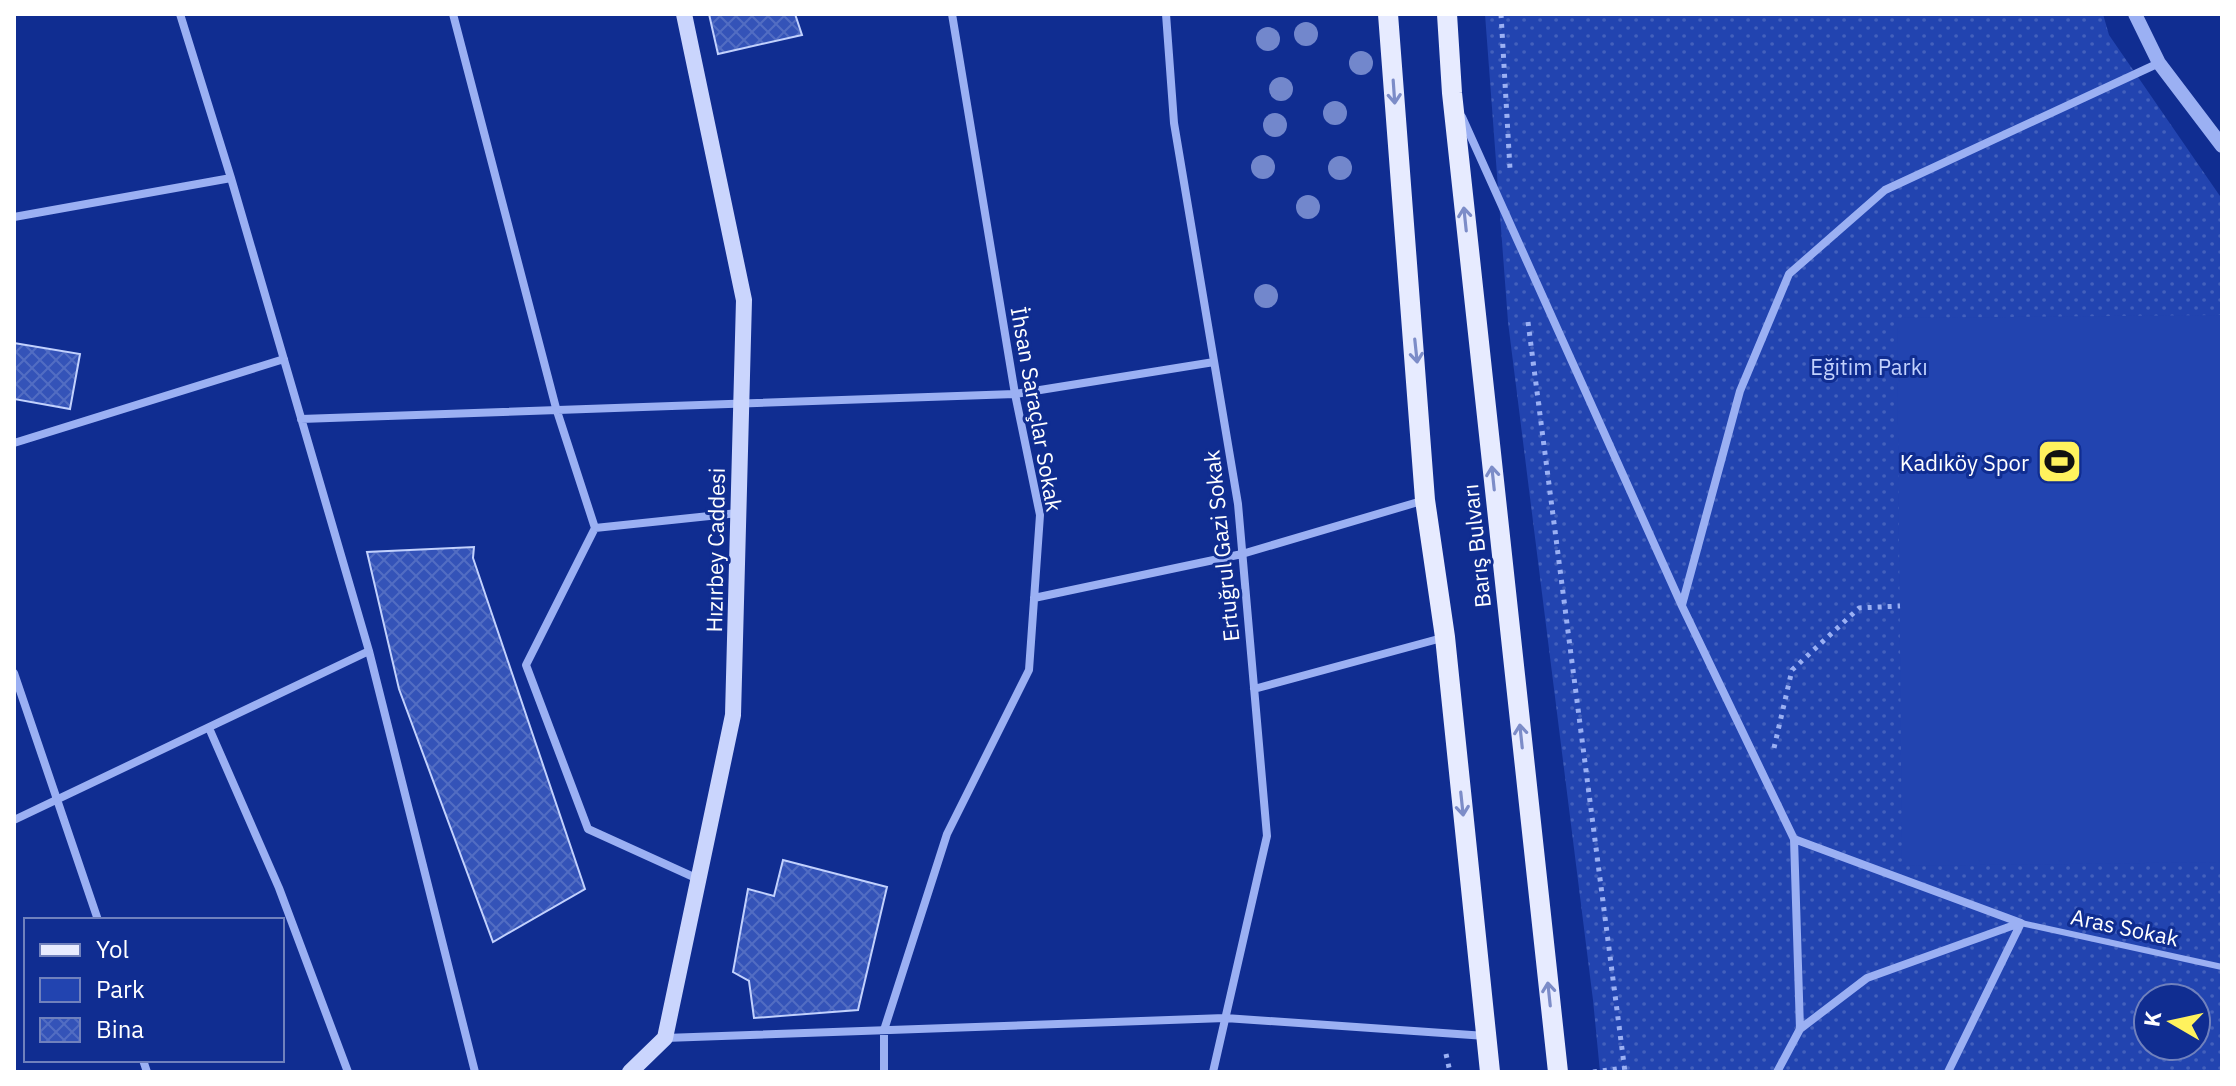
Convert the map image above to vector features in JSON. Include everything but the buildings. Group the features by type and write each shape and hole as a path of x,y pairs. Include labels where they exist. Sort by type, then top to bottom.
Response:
{"main road":[{"name":"Hızırbey Caddesi","path":"665,1038 733,715 744,300 684,14"},
{"name":"Barış Bulvarı","path":"1388,14 1425,500 1445,637 1490,1072"},
{"name":"Barış Bulvarı","path":"1447,14 1452,93 1558,1072"},
{"path":"630,1072 665,1038"}],"street":[{"path":"180,14 369,651 475,1072"},
{"path":"453,14 556,408 595,528 526,665 588,829 698,879"},
{"name":"İhsan Saraçlar Sokak","path":"884,1072 884,1030 947,834 1029,670 1040,515 1015,394 952,14"},
{"name":"Ertuğrul Gazi Sokak","path":"1166,14 1174,123 1238,504 1267,836 1213,1072"},
{"path":"2135,14 2159,63 2222,146"},
{"path":"1682,606 1740,391 1789,274 1885,190 2159,63"},
{"path":"1452,93 1682,606 1794,839 1800,1029"},
{"path":"14,217 231,178"},
{"path":"14,443 284,359"},
{"path":"301,419 1015,394 1214,362"},
{"path":"1034,598 1242,554 1425,500"},
{"path":"595,528 738,513"},
{"path":"1254,689 1445,637"},
{"path":"14,820 369,651"},
{"path":"14,673 97,918"},
{"path":"209,728 279,888 348,1072"},
{"path":"1794,839 2021,923"},
{"path":"1777,1072 1800,1029 1867,978 2021,923"},
{"path":"1948,1072 2021,923"},
{"path":"665,1038 1225,1018 1486,1036"}],"lane":[{"name":"Aras Sokak","path":"2021,923 2222,967"}],"path":[{"path":"1501,14 1512,182"},
{"path":"1528,320 1625,1070 1593,1072"},
{"path":"1766,781 1792,670 1859,608 1900,606"}],"green space":[{"name":"Eğitim Parkı","path":"1485,14 2103,14 2109,35 2222,199 2222,1072 1600,1072 1508,322"},
{"name":"Kadıköy Spor","path":"2222,315 2222,862 1902,866 1897,318"}],"place":[{"name":"Kadıköy Spor","path":"2060,462"}]}
